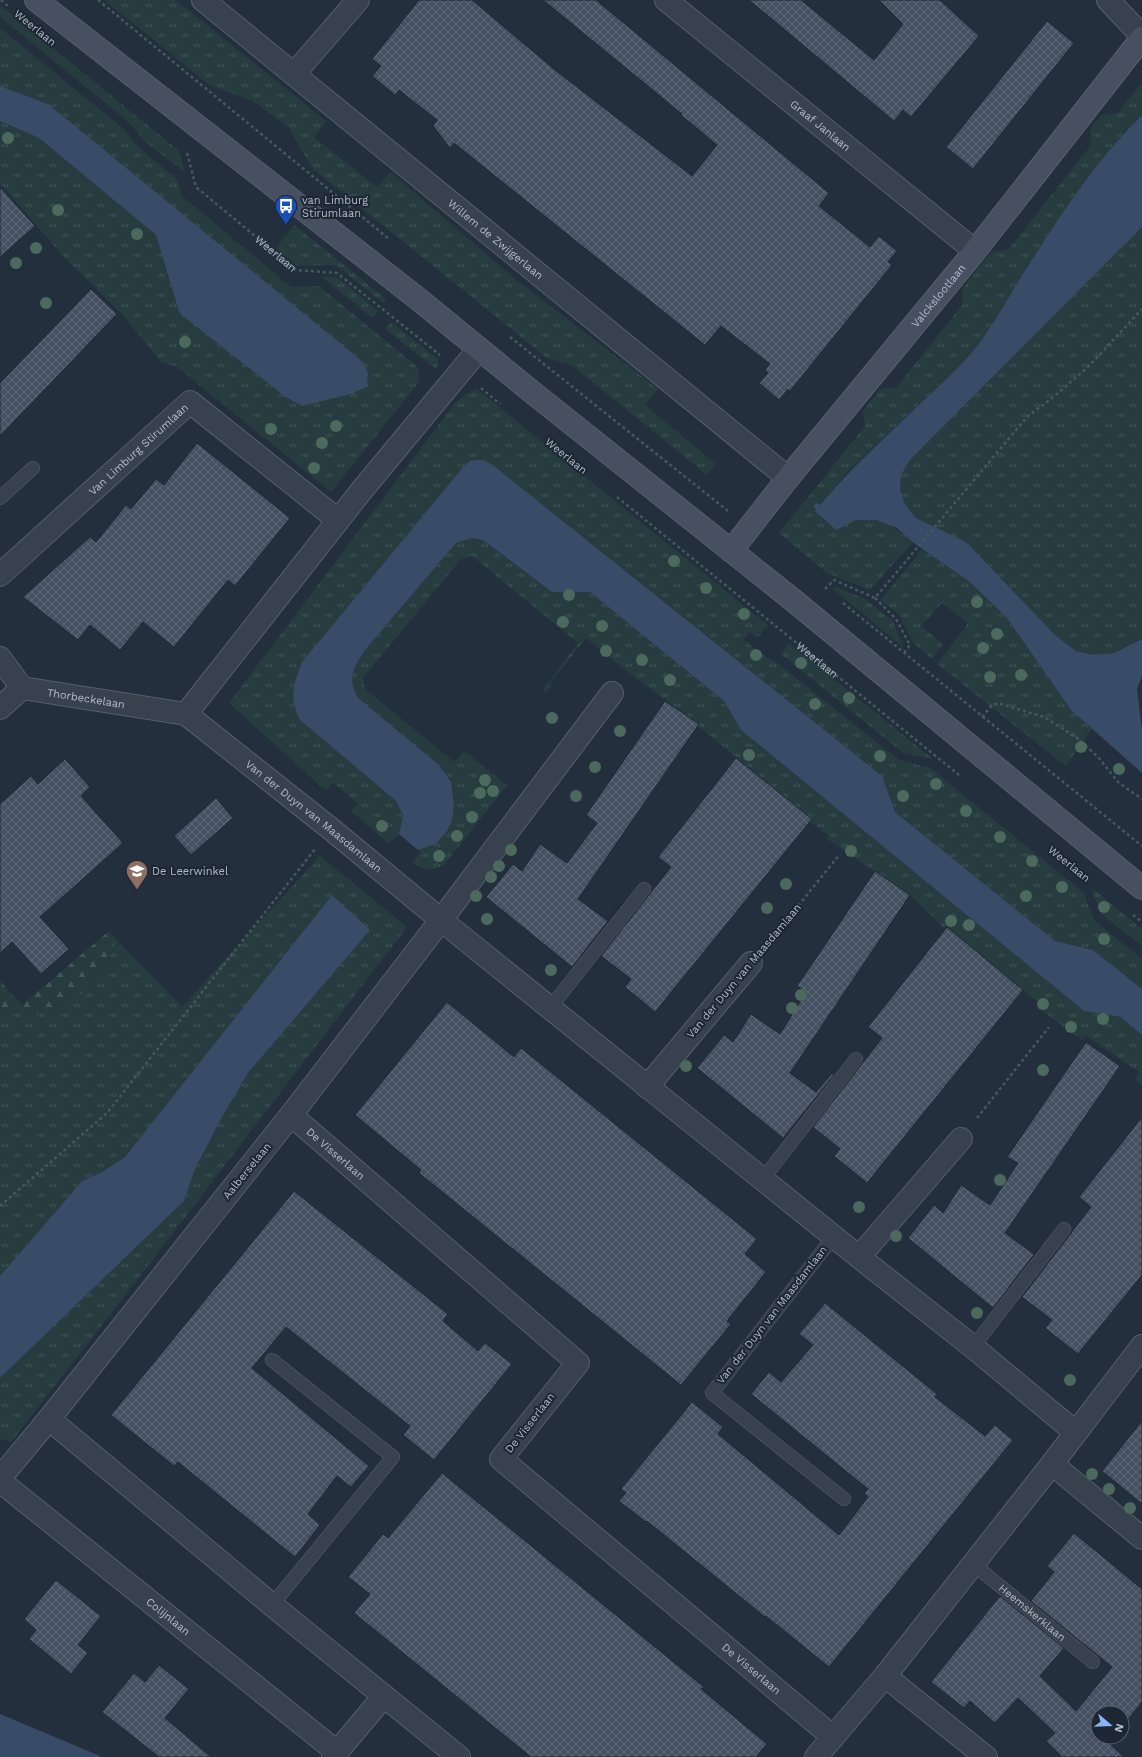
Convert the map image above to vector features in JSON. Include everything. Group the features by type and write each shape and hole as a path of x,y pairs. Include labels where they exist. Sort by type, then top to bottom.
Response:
{"main road":[{"name":"Weerlaan","path":"36,0 417,298 793,600 1142,888"},
{"name":"Valckslootlaan","path":"731,551 788,478 975,251 1142,37"}],"street":[{"name":"Willem de Zwijgerlaan","path":"203,0 788,478"},
{"path":"294,74 358,0"},
{"name":"Graaf Janlaan","path":"666,0 975,251"},
{"path":"1108,0 1142,37"},
{"path":"186,714 338,520 479,349"},
{"name":"Van Limburg Stirumlaan","path":"0,575 190,402 338,520"},
{"path":"0,658 22,688 0,708"},
{"name":"Thorbeckelaan","path":"22,688 186,714"},
{"path":"440,920 612,693"},
{"name":"Van der Duyn van Maasdamlaan","path":"186,714 331,829 440,920 647,1087 973,1347 1075,1432"},
{"name":"Aalberselaan","path":"49,1419 291,1116 440,920"},
{"name":"Van der Duyn van Maasdamlaan","path":"647,1087 751,963"},
{"name":"De Visserlaan","path":"291,1116 578,1362 501,1459 833,1737"},
{"path":"859,1257 961,1139"},
{"path":"816,1757 885,1676 972,1563 1052,1464 1075,1432 1142,1348"},
{"path":"49,1419 272,1605 459,1757"},
{"name":"Colijnlaan","path":"49,1419 0,1480 335,1755 384,1696"},
{"path":"1052,1464 1142,1538"},
{"path":"885,1676 986,1757"}],"lane":[{"path":"0,498 33,468"},
{"path":"550,1008 644,889"},
{"path":"763,1179 856,1059"},
{"path":"973,1347 1064,1229"},
{"name":"Van der Duyn van Maasdamlaan","path":"834,1236 712,1393 844,1499"},
{"path":"272,1360 393,1457 272,1605"},
{"name":"Heemskerklaan","path":"972,1563 1093,1662"}],"path":[{"name":"Weerlaan","path":"1,0 12,9"},
{"path":"98,0 392,241"},
{"name":"Weerlaan","path":"186,151 196,187 296,270 336,273 461,371 505,408"},
{"path":"875,598 913,552 943,519 1027,416 1056,395 1090,365 1142,309"},
{"path":"509,335 691,480 749,529"},
{"name":"Weerlaan","path":"611,493 965,780"},
{"path":"831,594 824,588 834,580 875,598 896,619 910,646 904,653"},
{"path":"837,599 1142,846"},
{"path":"982,716 993,704 1001,704 1044,718 1076,737 1098,757 1119,783 1142,799"},
{"path":"0,1206 107,1113 331,829"},
{"name":"Van der Duyn van Maasdamlaan","path":"751,963 840,854"},
{"path":"1130,912 1142,922"},
{"path":"961,1139 1048,1027"}],"green space":[{"path":"104,0 176,0 326,121 314,137 377,187 390,172 518,281 658,389 645,405 716,464 707,475 571,365 547,358 312,168 289,128 253,101 211,86"},
{"path":"0,5 179,151 185,172 145,142 130,123 0,17"},
{"path":"0,28 125,130 138,147 177,179 182,196 291,287 319,286 419,368 419,382 331,492 176,366 162,363 120,312 63,256 0,183 0,121 39,138 156,235 179,312 302,406 48,104 0,86"},
{"path":"1142,83 1142,115 1127,129 1080,188 1042,243 994,323 976,347 955,370 846,474 816,509 836,530 856,520 872,519 887,524 913,542 870,590 827,573 779,533 865,426 863,411 880,389 896,388 963,304 962,289 992,251 1008,250 1091,145 1090,129 1102,115 1117,113"},
{"path":"294,225 386,299 383,303 336,265 297,266 276,248"},
{"path":"1142,227 1142,639 1114,653 1093,655 1076,651 1055,635 940,530 916,518 905,504 900,490 901,475 910,460"},
{"path":"322,277 337,277 378,311 372,318"},
{"path":"391,322 438,359 437,370 385,329"},
{"path":"477,389 768,625 757,638 750,632 743,639 766,657 775,661 899,760 930,768 1083,892 1095,921 1142,959 1142,989 1093,950 1055,941 895,812 882,776 542,504 470,461 302,662 296,675 293,691 300,720 396,801 403,815 399,834 389,843 351,811 358,803 333,783 326,791 229,703 455,403 466,394"},
{"path":"472,538 483,540 552,592 590,592 724,701 741,730 1084,1011 1121,1017 1142,1035 1142,1086 1135,1079 1139,1072 1085,1035 1082,1040 1038,1008 1041,1005 946,926 944,928 910,895 827,839 829,836 810,822 812,819 698,726 699,724 639,681 586,638 550,683 552,685 546,693 543,689 578,643 472,556 461,559 363,678 365,689 454,762 464,751 507,785 444,865 428,870 412,862 421,852 418,850 436,844 447,831 452,820 454,806 451,783 439,765 358,698 353,685 353,673 357,662 365,650 456,543"},
{"path":"922,549 970,582 1007,618 1071,710 1092,728 1066,766 937,664 968,623 942,603 921,626 943,644 932,659 913,643 899,615 881,600"},
{"path":"836,587 865,599 893,621 904,648 833,589"},
{"path":"789,643 933,759 903,753 781,654"},
{"path":"320,856 407,927 141,1275 11,1442 0,1439 0,1378 184,1201 195,1169 221,1119 248,1073 369,930 332,895 125,1157 102,1172 82,1181 0,1276 0,1008 74,1000 100,972 106,963 111,955 115,938 182,1007"},
{"path":"1091,887 1142,929 1142,946 1101,914"},
{"path":"109,931 115,938 111,953 100,972 80,995 70,1003 49,1011 33,1013 0,1008 0,981 22,1005"}],"water":[{"path":"0,86 48,104 363,362 368,373 367,387 351,394 302,406 286,397 192,323 179,312 156,235 39,138 0,121"},
{"path":"1142,115 1142,227 910,460 901,475 900,490 905,504 916,518 966,542 1055,635 1076,651 1093,655 1114,653 1142,639 1142,676 1137,689 1142,729 1142,773 1071,710 1007,618 970,582 915,544 897,528 876,520 856,520 836,530 815,511 816,509 813,507 816,503 820,505 857,465 951,375 977,346 1077,192 1124,133"},
{"path":"484,460 494,466 882,776 895,812 1055,941 1093,950 1142,989 1142,1035 1121,1017 1084,1011 741,730 724,701 590,592 552,592 483,540 472,538 456,543 365,650 357,662 353,673 353,685 358,698 439,765 451,782 454,806 452,820 447,831 436,844 418,850 399,834 403,815 396,801 300,720 293,698 296,677 302,662 464,466 470,461"},
{"path":"332,895 370,930 248,1073 221,1119 195,1169 184,1201 0,1378 0,1276 82,1181 102,1172 125,1157"},
{"path":"0,1714 100,1756 100,1757 0,1757"}],"building":[{"path":"419,0 472,0 555,70 692,176 717,145 681,115 682,114 543,0 596,0 829,193 819,206 870,247 879,236 897,251 888,262 892,265 790,391 788,389 779,400 759,383 768,373 765,370 770,364 721,326 705,345 454,143 450,148 433,126 437,120 399,90 395,95 372,76 381,66 372,59"},
{"path":"749,0 801,0 874,60 903,24 879,0 940,0 979,36 911,117 903,110 894,121"},
{"path":"1047,21 1074,43 973,169 946,147"},
{"path":"0,187 35,226 0,257"},
{"path":"91,289 117,314 0,436 0,383"},
{"path":"197,443 290,518 235,586 228,580 174,647 143,622 120,650 90,625 78,640 23,597 90,537 96,542 126,505 131,509 156,479 164,485"},
{"path":"665,701 699,724 578,899 608,921 572,967 486,897 513,864 522,871 540,844 567,863 597,823 586,815"},
{"path":"736,758 812,819 655,1012 625,987 631,979 601,956 671,867 658,857"},
{"path":"65,759 90,787 81,796 123,843 40,917 69,949 41,974 12,942 0,953 0,804 31,776 38,784"},
{"path":"216,798 233,818 191,855 174,836"},
{"path":"875,871 910,895 790,1073 816,1092 832,1073 834,1075 783,1138 697,1068 724,1035 733,1042 751,1014 780,1034 806,992 797,986"},
{"path":"947,927 1023,990 867,1183 834,1156 840,1149 813,1127 882,1038 868,1027"},
{"path":"447,1002 514,1057 521,1048 757,1239 745,1254 766,1272 727,1321 731,1324 681,1385 419,1173 421,1170 355,1115"},
{"path":"1086,1042 1120,1066 1005,1233 1034,1254 1042,1244 993,1308 908,1238 934,1205 943,1213 961,1185 990,1205 1018,1163 1007,1157"},
{"path":"1142,1117 1142,1275 1078,1354 1045,1328 1052,1320 1022,1297 1091,1207 1079,1197"},
{"path":"294,1191 448,1314 443,1321 478,1351 485,1343 512,1364 434,1460 403,1435 410,1426 286,1327 252,1368 369,1466 351,1487 337,1476 308,1514 320,1525 295,1557 178,1462 174,1466 111,1415"},
{"path":"825,1303 937,1394 935,1397 985,1436 995,1425 1013,1440 829,1667 647,1521 646,1522 619,1501 626,1493 621,1489 692,1402 723,1427 718,1434 839,1535 868,1497 864,1493 868,1489 751,1394 769,1372 781,1382 813,1345 799,1334"},
{"path":"1142,1421 1142,1504 1102,1471"},
{"path":"442,1473 704,1687 701,1689 767,1744 756,1757 531,1757 354,1613 370,1594 348,1577 383,1534 388,1538"},
{"path":"1074,1533 1142,1589 1142,1702 1130,1717 1130,1705 1090,1705 1090,1745 1111,1745 1124,1757 1062,1757 1046,1741 1055,1733 1018,1698 995,1723 970,1701 964,1708 931,1682 1000,1596 1064,1648 1040,1676 1076,1711 1112,1667 1031,1601 1054,1572 1047,1566"},
{"path":"56,1580 101,1616 78,1645 88,1653 71,1674 29,1639 36,1630 24,1619"},
{"path":"159,1665 189,1689 165,1718 211,1757 159,1757 102,1712 134,1673 145,1682"}],"place":[{"name":"van Limburg Stirumlaan","path":"286,226"},
{"name":"De Leerwinkel","path":"137,890"}]}
